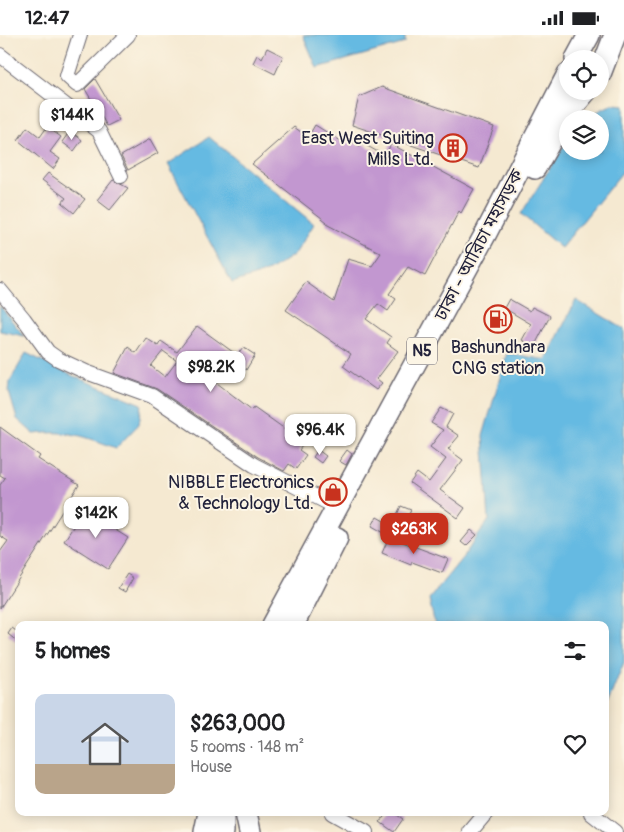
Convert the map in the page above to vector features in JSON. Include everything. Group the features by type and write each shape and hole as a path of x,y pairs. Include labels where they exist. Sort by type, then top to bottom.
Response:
{"highway":[{"path":"580,50 588,35"},
{"path":"609,51 615,35"},
{"path":"609,63 624,44"},
{"name":"ঢাকা - আরিচা মহাসড়ক","path":"275,621 486,233 559,91"},
{"name":"N5","path":"295,621 547,145 563,119 579,100"},
{"path":"205,832 208,816"},
{"path":"223,816 223,832"},
{"path":"236,816 236,832"},
{"path":"247,816 250,832"}],"street":[{"path":"80,35 67,76 77,85 128,35"},
{"path":"0,55 99,131 120,176"},
{"path":"0,291 24,319 44,347 58,359 86,372 152,395 254,465 338,507"},
{"path":"337,816 366,832"},
{"path":"470,832 483,816"},
{"path":"595,816 615,832"}],"water":[{"path":"303,35 405,35 405,43 317,68"},
{"path":"613,104 624,105 624,170 561,248 521,214 559,154 559,160 609,160 609,110 601,110"},
{"path":"209,137 314,224 295,254 269,271 232,283 168,164"},
{"path":"576,300 624,329 624,662 609,700 609,621 434,621 429,599 463,557 489,520 483,436 507,353 546,360"},
{"path":"0,306 24,336 0,331"},
{"path":"26,353 73,376 142,404 139,424 116,448 76,435 57,433 34,434 17,419 9,392 10,381"}],"building":[{"path":"267,48 283,56 275,74 253,63 257,55 262,58"},
{"path":"95,79 119,120 107,126 85,89"},
{"name":"East West Suiting Mills Ltd.","path":"382,87 494,127 479,168 352,125 359,97"},
{"path":"315,125 341,141 343,137 360,146 362,143 385,156 391,144 474,189 461,213 459,211 425,276 408,267 389,294 396,299 388,311 378,304 366,319 391,337 387,343 398,351 377,379 382,383 376,390 343,366 351,354 286,310 306,282 334,302 348,259 372,266 381,253 326,224 327,222 252,164 294,127 308,137"},
{"path":"27,127 40,137 47,127 61,137 50,152 60,159 53,169 18,140"},
{"path":"70,131 82,140 74,151 62,142"},
{"path":"150,139 158,153 128,170 121,156"},
{"path":"48,173 85,199 74,213 62,203 66,198 42,180"},
{"path":"113,180 128,188 110,210 97,200"},
{"path":"509,299 530,311 532,307 550,316 534,347 522,340 531,324 504,308"},
{"path":"197,326 237,355 243,347 255,355 246,370 229,358 220,372 223,375 217,383 252,410 254,407 296,437 294,440 302,446 299,450 306,455 296,469 289,464 284,471 258,457 157,389 114,373 128,347 136,353 146,338 158,346 161,341 177,352","holes":["163,351 177,361 165,377 151,366"]},
{"path":"441,408 453,414 446,427 459,436 448,449 463,460 440,490 465,508 458,518 410,483 417,473 429,482 446,459 430,447 443,430 431,423"},
{"path":"0,427 40,456 38,459 79,485 0,608 0,552 8,541 0,536 0,485 5,478 0,475"},
{"path":"318,450 326,456 321,463 313,457"},
{"path":"347,450 352,454 346,465 339,461"},
{"path":"401,506 411,510 406,521 396,517"},
{"path":"84,510 128,538 108,569 64,541"},
{"path":"377,517 391,525 386,534 372,526"},
{"path":"471,530 477,535 466,546 461,542"},
{"path":"389,537 448,559 442,573 412,562 411,565 382,553"},
{"path":"127,574 133,578 125,592 118,588"},
{"path":"12,628 15,630 15,640 8,634"},
{"path":"385,816 398,816 403,819 394,832 380,822"}],"place":[{"name":"East West Suiting Mills Ltd.","path":"453,148"},
{"name":"Bashundhara CNG station","path":"498,319"},
{"name":"NIBBLE Electronics & Technology Ltd.","path":"333,492"}]}
